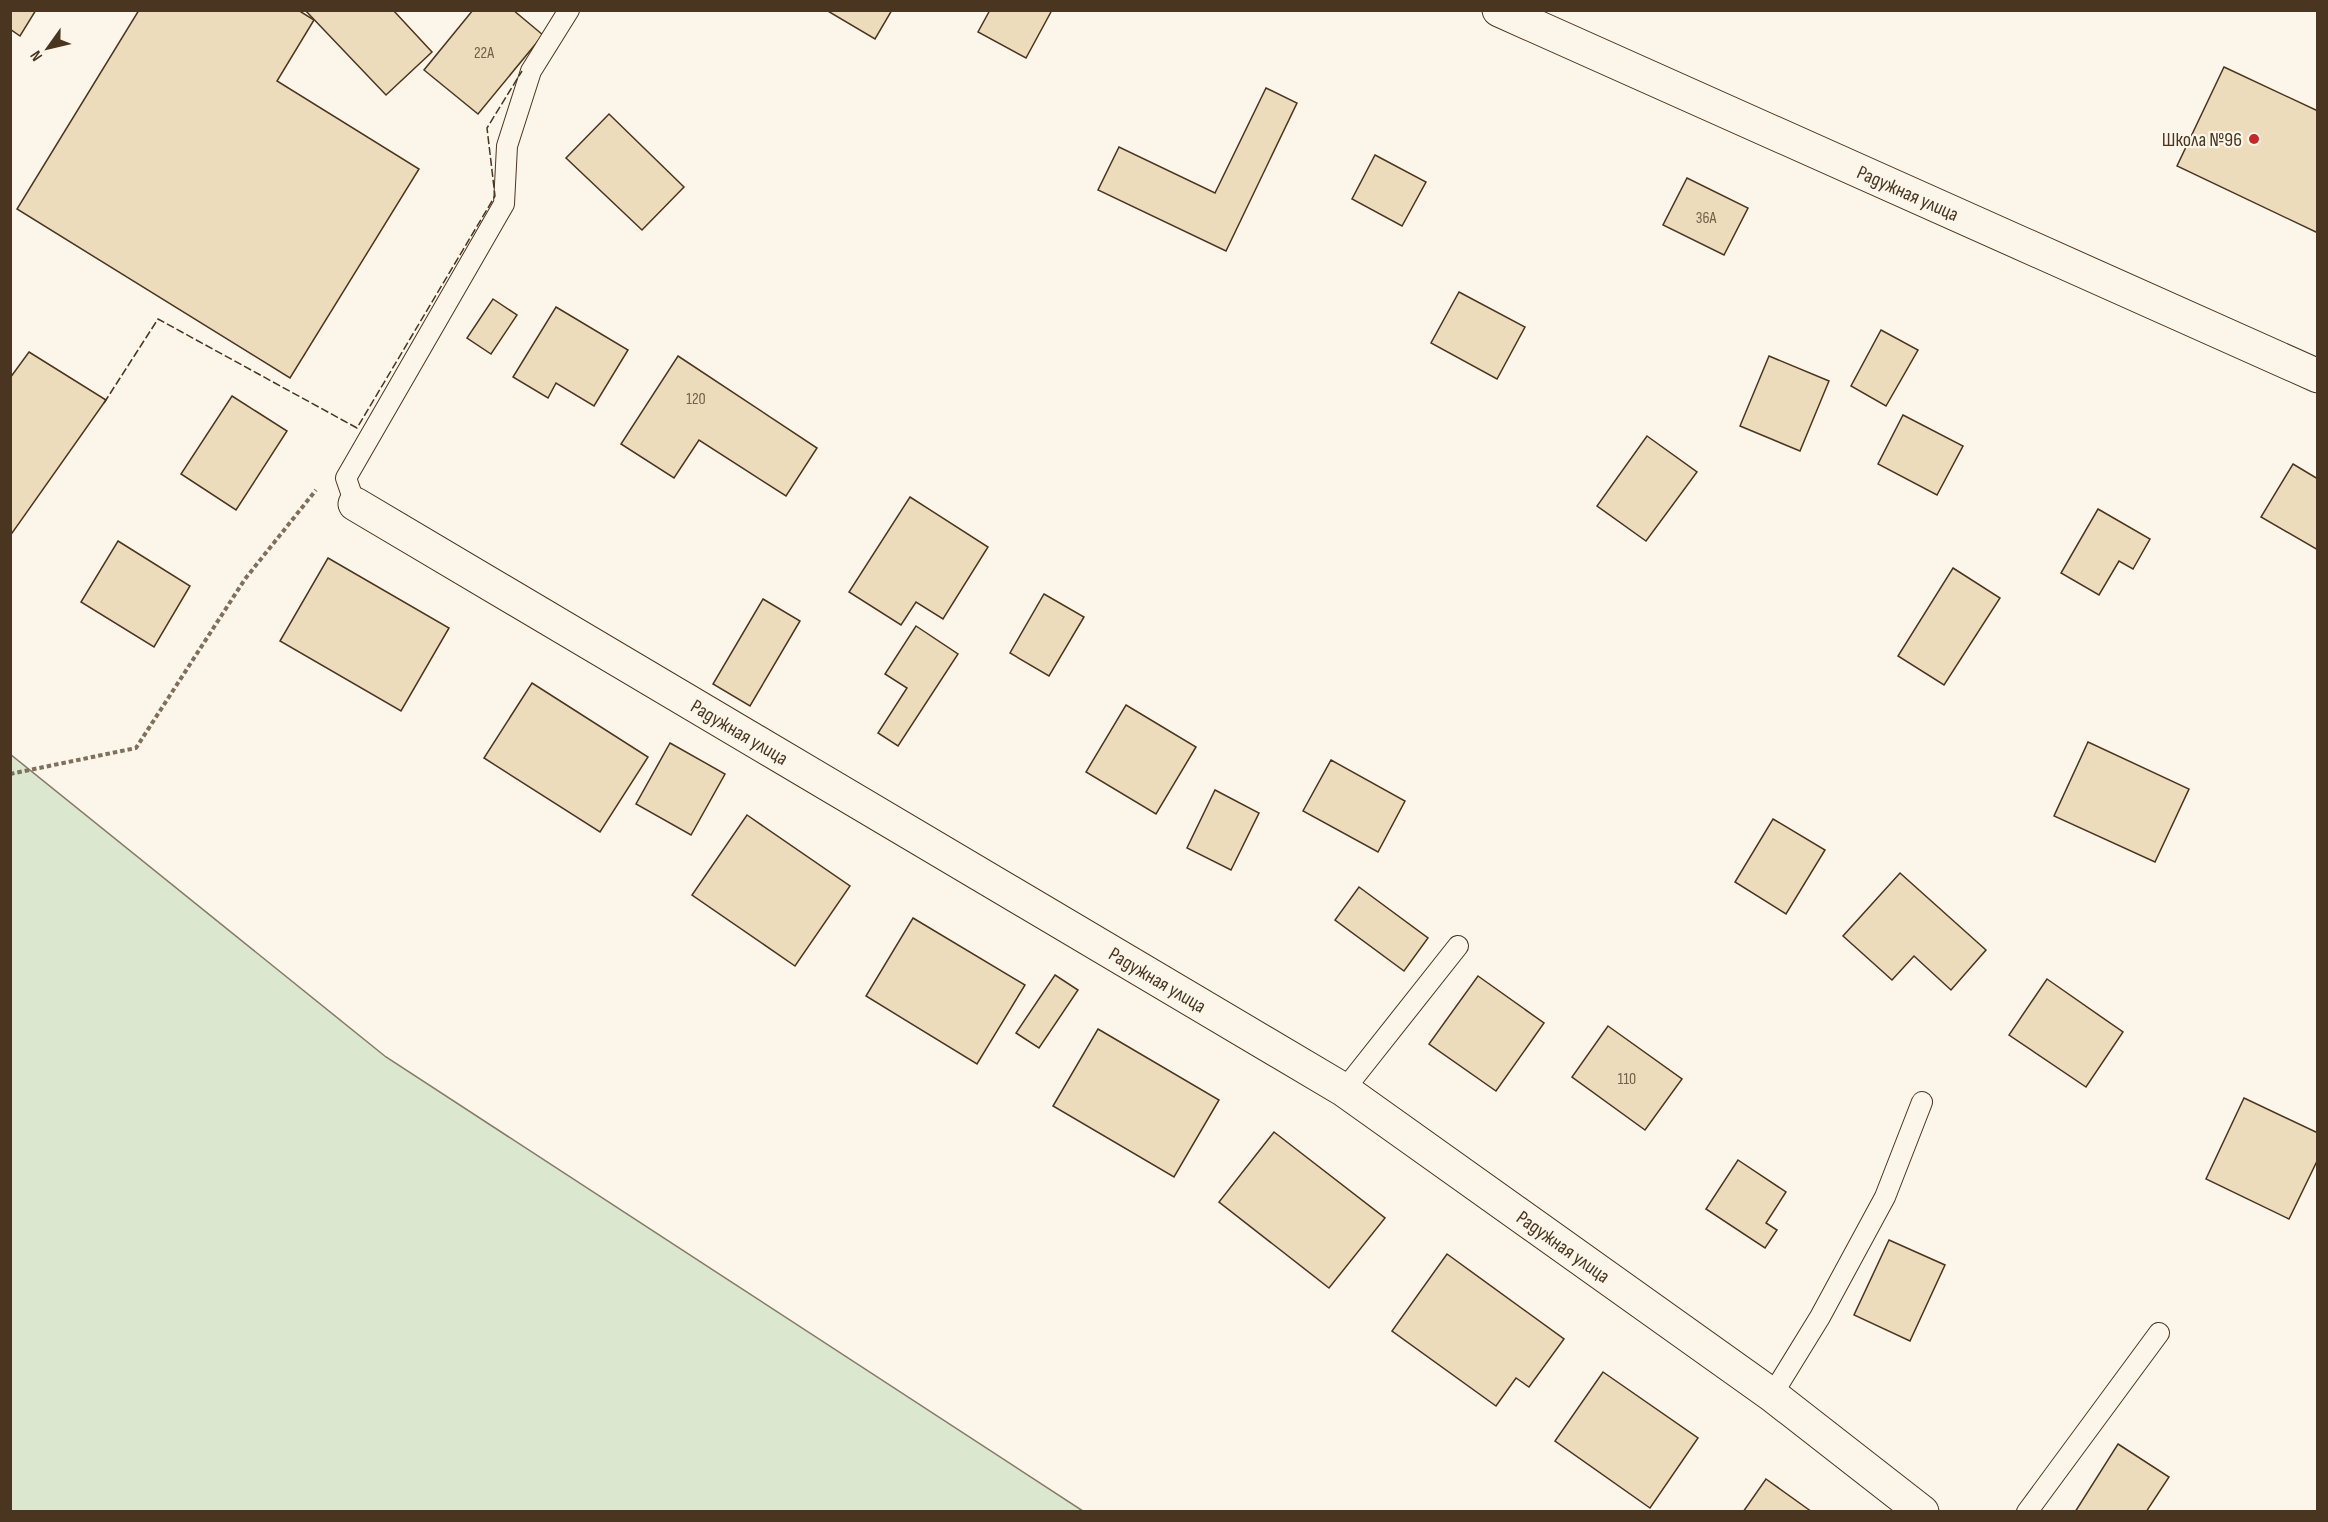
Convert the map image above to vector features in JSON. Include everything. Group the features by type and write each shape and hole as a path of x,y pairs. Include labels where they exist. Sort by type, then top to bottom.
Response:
{"street":[{"name":"Радужная улица","path":"1499,10 2318,376"},
{"name":"Радужная улица","path":"355,504 1344,1090 1772,1395 1922,1512"}],"lane":[{"path":"355,504 346,478 504,204 507,146 531,71 569,10"},
{"path":"1344,1090 1458,946"},
{"path":"1772,1395 1820,1317 1885,1197 1922,1102"},
{"path":"2027,1512 2159,1333"}],"path":[{"path":"10,774 136,748 245,579 322,483"}],"green space":[{"path":"10,754 386,1057 1083,1511 11,1511"}],"building":[{"path":"10,10 36,10 20,36 10,29"},
{"path":"139,10 298,10 314,20 277,81 419,169 290,378 17,209"},
{"path":"305,10 393,10 432,52 386,95"},
{"path":"473,10 513,10 543,35 478,114 424,70"},
{"path":"826,10 892,10 875,39"},
{"path":"990,10 1052,10 1026,58 978,32"},
{"name":"Школа №96","path":"2224,67 2318,111 2318,233 2177,166"},
{"path":"1266,88 1297,103 1226,251 1098,190 1119,147 1215,193"},
{"path":"609,114 684,187 642,230 566,158"},
{"path":"1375,155 1426,182 1402,226 1352,199"},
{"path":"1687,178 1748,208 1724,255 1663,225"},
{"path":"1459,292 1525,327 1497,379 1431,343"},
{"path":"493,299 517,315 491,354 467,338"},
{"path":"556,307 628,350 594,406 556,383 548,398 513,377"},
{"path":"1881,330 1918,350 1886,406 1851,386"},
{"path":"29,352 106,400 10,536 10,378"},
{"path":"678,356 817,448 786,496 699,440 674,478 621,444"},
{"path":"1769,356 1829,381 1800,451 1740,426"},
{"path":"232,396 287,431 236,510 181,474"},
{"path":"1903,415 1963,446 1937,495 1878,464"},
{"path":"1647,436 1697,472 1646,541 1597,506"},
{"path":"2293,464 2318,479 2318,550 2261,517"},
{"path":"910,497 988,547 943,619 916,602 901,625 849,592"},
{"path":"2098,509 2150,539 2133,569 2119,561 2099,595 2061,573"},
{"path":"118,541 190,586 154,647 81,602"},
{"path":"328,558 449,628 401,711 280,641"},
{"path":"1953,568 2000,598 1944,685 1898,656"},
{"path":"1044,594 1084,617 1049,676 1010,653"},
{"path":"763,599 800,621 750,706 713,684"},
{"path":"916,626 958,654 898,746 878,733 907,688 885,674"},
{"path":"532,683 648,757 600,832 484,758"},
{"path":"1126,705 1196,747 1156,814 1086,772"},
{"path":"2088,742 2189,789 2155,862 2054,816"},
{"path":"670,743 725,774 691,835 636,804"},
{"path":"1331,760 1405,801 1378,852 1303,811"},
{"path":"1215,790 1259,813 1231,870 1187,848"},
{"path":"747,815 850,886 795,966 692,895"},
{"path":"1773,819 1825,850 1786,914 1735,882"},
{"path":"1900,873 1986,950 1951,990 1914,956 1892,980 1843,936"},
{"path":"1359,887 1428,938 1404,971 1335,920"},
{"path":"913,918 1025,985 977,1064 866,996"},
{"path":"1055,975 1078,990 1039,1048 1016,1033"},
{"path":"1478,976 1544,1023 1496,1091 1429,1044"},
{"path":"2047,979 2123,1032 2086,1087 2009,1035"},
{"path":"1608,1026 1682,1079 1645,1130 1572,1077"},
{"path":"1098,1029 1219,1100 1174,1177 1053,1106"},
{"path":"2244,1098 2318,1133 2318,1159 2289,1219 2206,1179"},
{"path":"1274,1132 1385,1218 1329,1288 1219,1202"},
{"path":"1738,1160 1786,1192 1766,1223 1777,1230 1765,1248 1706,1209"},
{"path":"1889,1240 1945,1265 1910,1341 1854,1315"},
{"path":"1447,1254 1564,1339 1529,1387 1516,1378 1496,1406 1392,1331"},
{"path":"1603,1372 1698,1438 1650,1508 1555,1441"},
{"path":"2118,1444 2169,1477 2146,1512 2075,1512"},
{"path":"1766,1479 1812,1512 1743,1512"}],"fence":[{"path":"104,403 158,319 357,428 495,196 487,128 522,71"}],"place":[{"name":"Школа №96","path":"2254,139"}]}
